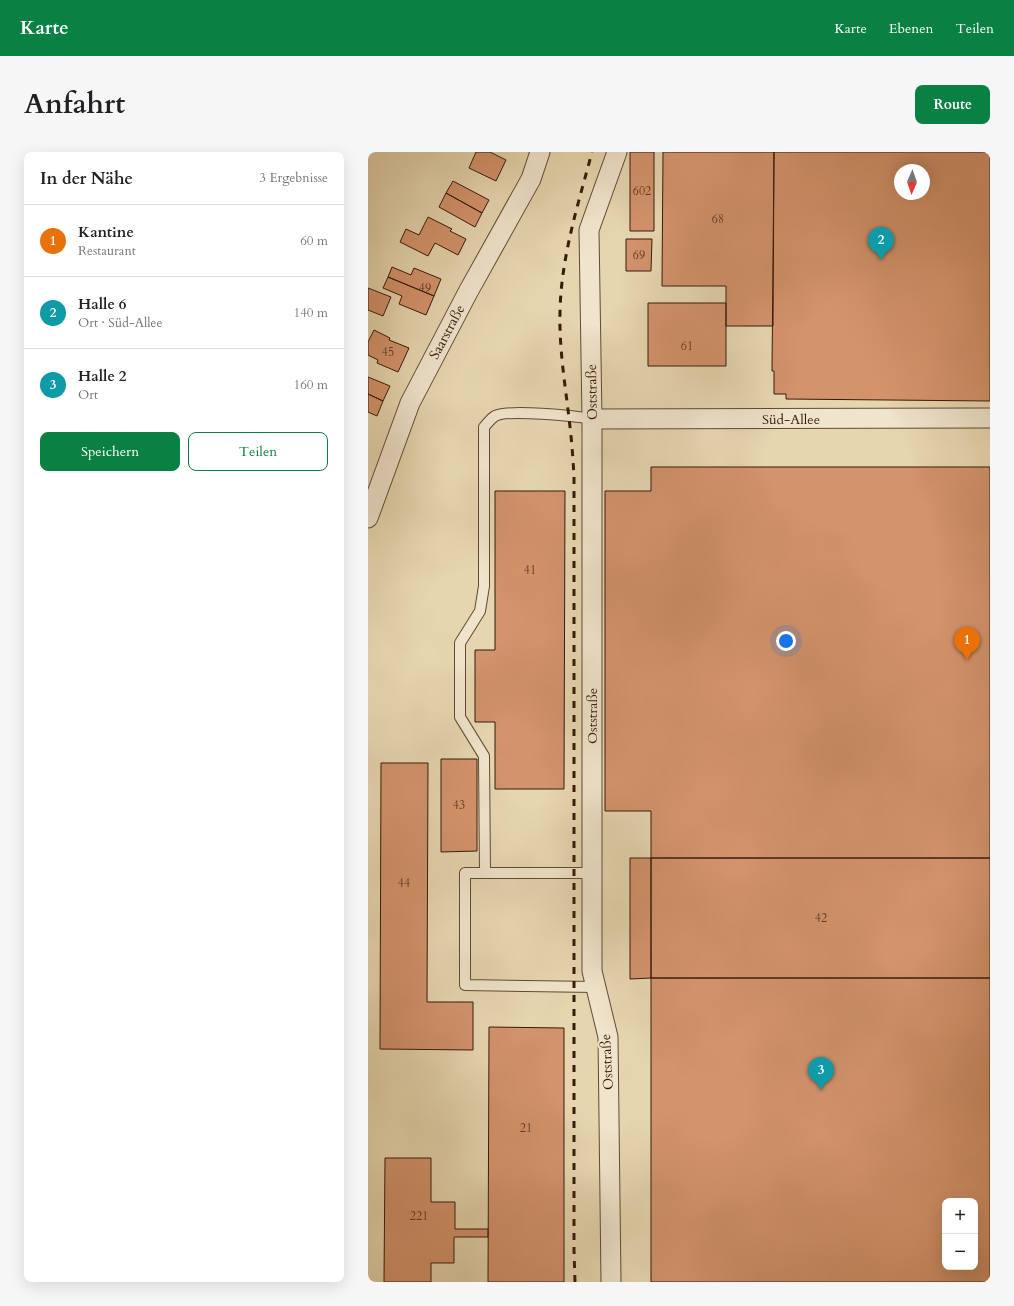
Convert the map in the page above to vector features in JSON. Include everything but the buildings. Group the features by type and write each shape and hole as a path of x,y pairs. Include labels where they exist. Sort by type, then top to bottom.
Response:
{"street":[{"name":"Saarstraße","path":"368,518 410,403 468,292 532,179 540,152"},
{"name":"Oststraße","path":"611,1282 608,1037 592,971 592,419 589,230 617,152"},
{"name":"Süd-Allee","path":"592,419 990,418"}],"lane":[{"path":"486,873 484,756 460,717 460,643 480,611 484,586 484,427 496,415 513,413 569,416 592,419"},
{"path":"592,873 465,873 465,985 595,987"}],"railway":[{"path":"575,1282 574,476 571,433 562,356 560,312 563,271 571,231 592,152"}],"place":[{"name":"Halle 6","path":"881,260"},
{"name":"Kantine","path":"967,660"},
{"name":"Halle 2","path":"821,1090"}]}
